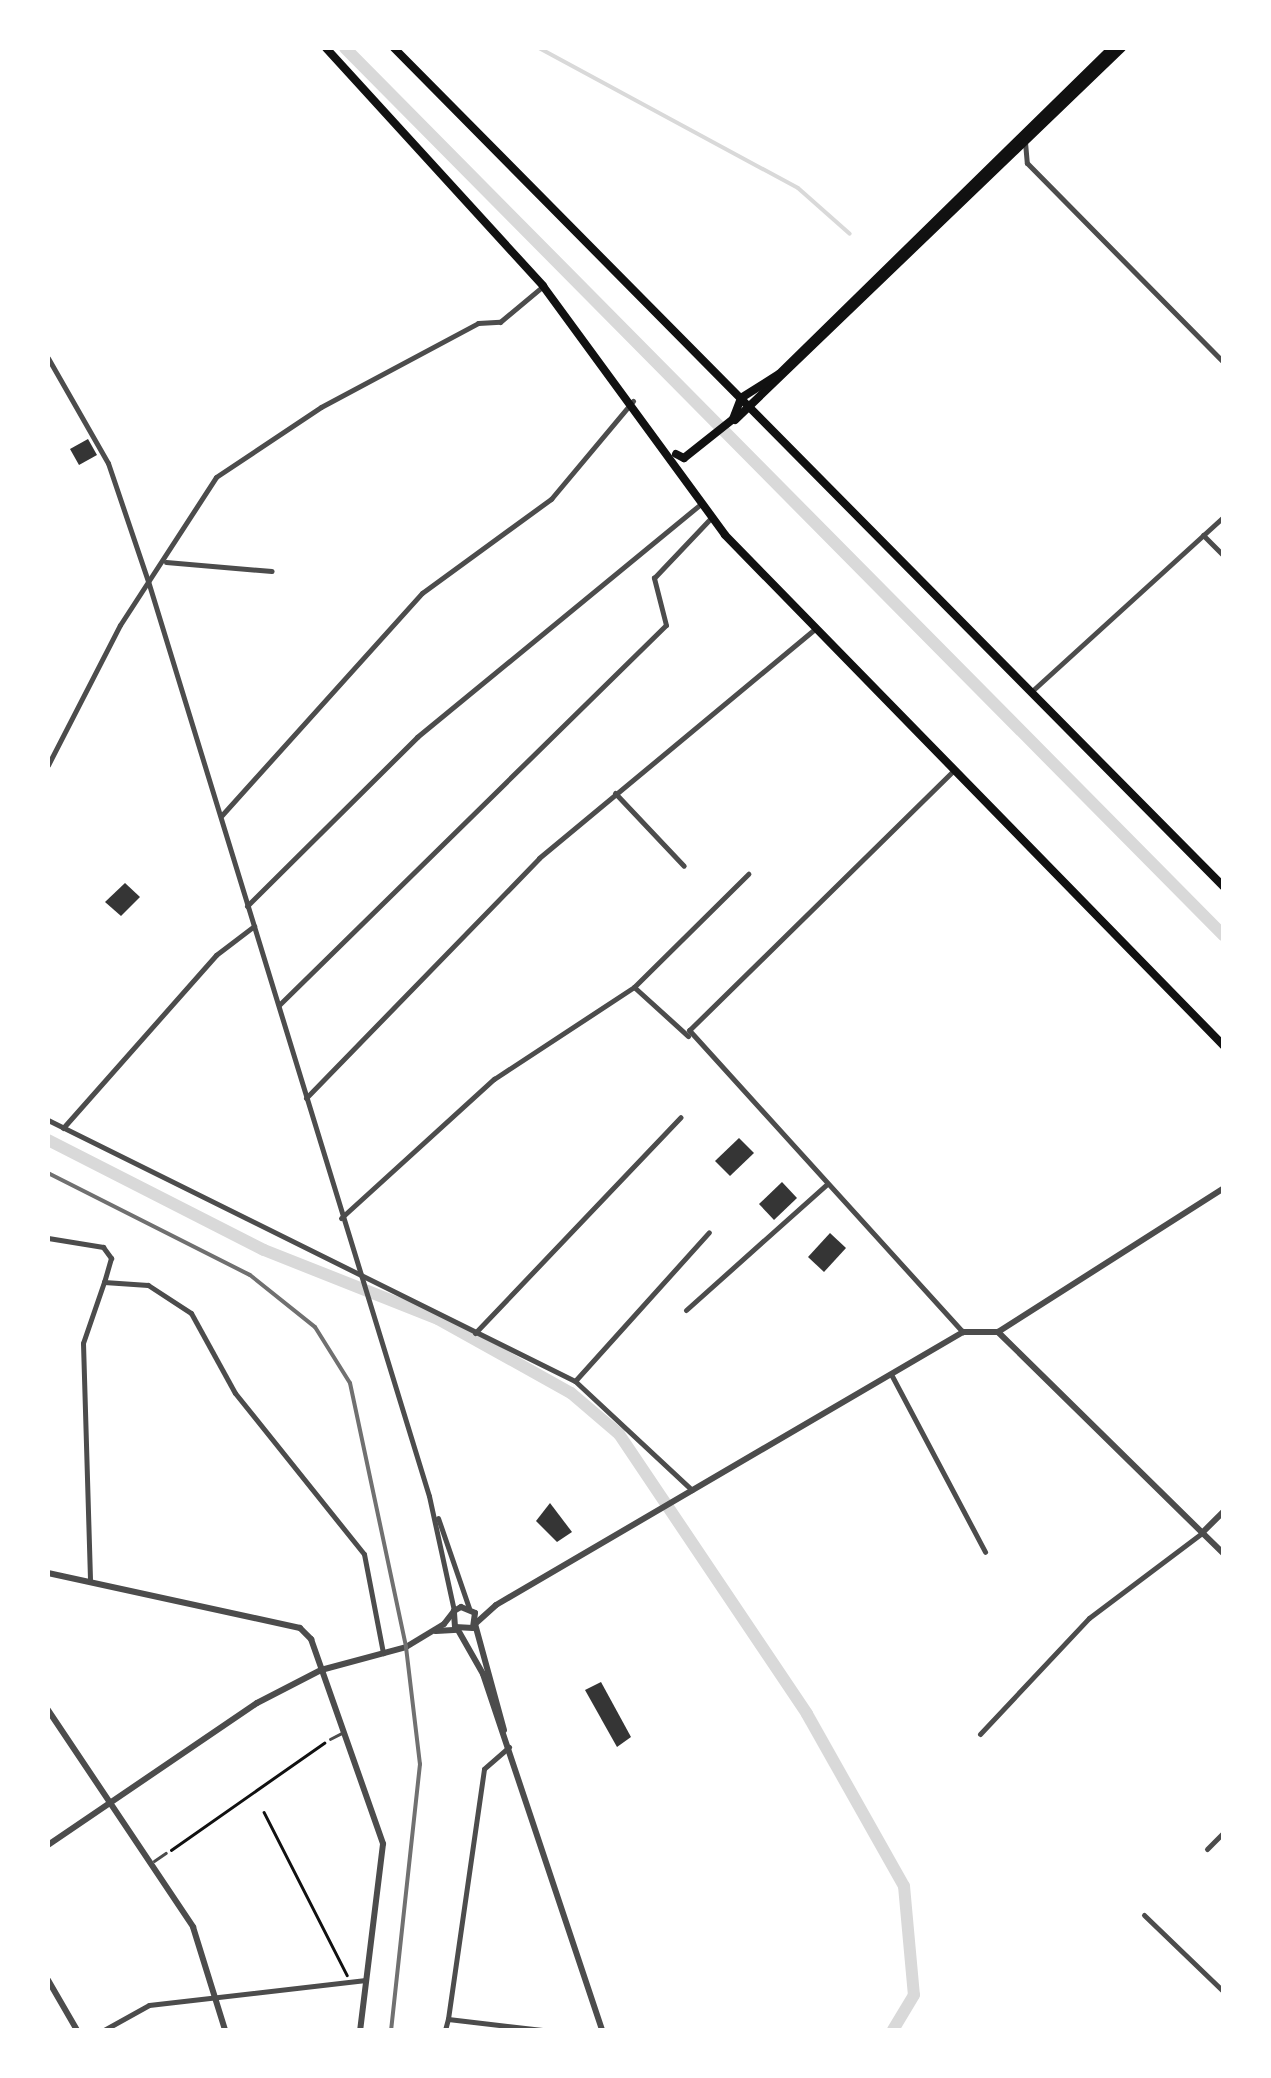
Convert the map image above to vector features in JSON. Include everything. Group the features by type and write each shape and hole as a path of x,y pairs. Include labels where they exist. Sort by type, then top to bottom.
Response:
{"main road":[{"path":"326,48 543,286 673,452 710,518 1224,1046"},
{"path":"394,48 741,398 755,404 1030,692 1224,887"},
{"path":"673,452 684,458 733,419 741,398 779,374 1112,48"},
{"path":"683,466 755,404 1122,48"}],"street":[{"path":"1026,142 1027,163 1224,363"},
{"path":"48,765 148,581 166,562 216,477 321,407 478,323 500,322 543,286"},
{"path":"48,358 108,462 148,581 341,1218 429,1496 470,1608 509,1747 602,2030"},
{"path":"222,815 422,593 550,499 633,401"},
{"path":"247,906 418,737 699,504"},
{"path":"1030,692 1224,516"},
{"path":"278,1006 666,624 654,578 710,518"},
{"path":"1203,536 1224,556"},
{"path":"166,562 272,572"},
{"path":"306,1098 539,858 816,628"},
{"path":"690,1038 690,1021 954,770"},
{"path":"615,793 684,866"},
{"path":"341,1218 494,1079 634,987 748,874"},
{"path":"63,1128 216,955 254,926"},
{"path":"634,987 690,1038 963,1332"},
{"path":"474,1333 681,1117"},
{"path":"48,1120 362,1282 575,1381 692,1490"},
{"path":"686,1310 827,1184"},
{"path":"431,1632 475,1624 496,1605 963,1332 998,1332 1224,1188"},
{"path":"575,1381 709,1232"},
{"path":"48,1238 103,1247 111,1258 83,1344 90,1579"},
{"path":"104,1282 148,1285 191,1313 235,1393 364,1554 384,1654"},
{"path":"998,1332 1222,1549"},
{"path":"892,1376 985,1552"},
{"path":"429,1496 458,1630 504,1730"},
{"path":"980,1734 1090,1618 1202,1533 1224,1511"},
{"path":"48,1573 90,1579 300,1628 320,1670 383,1844 360,2030"},
{"path":"48,1845 257,1703 320,1670 384,1654 431,1632 454,1612 496,1605"},
{"path":"48,1710 154,1861 196,1932 225,2030"},
{"path":"446,2030 484,1768 509,1747"},
{"path":"1207,1849 1224,1832"},
{"path":"1144,1915 1224,1992"},
{"path":"48,1980 77,2030"},
{"path":"104,2030 149,2005 364,1980"},
{"path":"448,2019 542,2030"}],"lane":[{"path":"330,1739 342,1733"},
{"path":"154,1861 166,1854"}],"path":[{"path":"166,1854 330,1739"},
{"path":"264,1812 350,1982"}],"building":[{"path":"88,439 97,455 79,465 70,449"},
{"path":"125,883 140,897 121,916 105,902"},
{"path":"739,1138 754,1153 730,1176 715,1161"},
{"path":"782,1182 797,1198 774,1220 759,1204"},
{"path":"830,1233 846,1248 824,1272 808,1257"},
{"path":"550,1503 572,1532 557,1542 536,1521"},
{"path":"601,1682 631,1737 617,1747 585,1690"}],"waterway":[{"path":"345,48 1224,936"},
{"path":"539,48 798,188 850,234"},
{"path":"48,1140 264,1250 438,1319 571,1393 619,1434 807,1714 904,1886 914,1995 893,2030"}],"railway":[{"path":"48,1173 250,1275 315,1327 350,1383 406,1647 420,1764 391,2030"}]}
